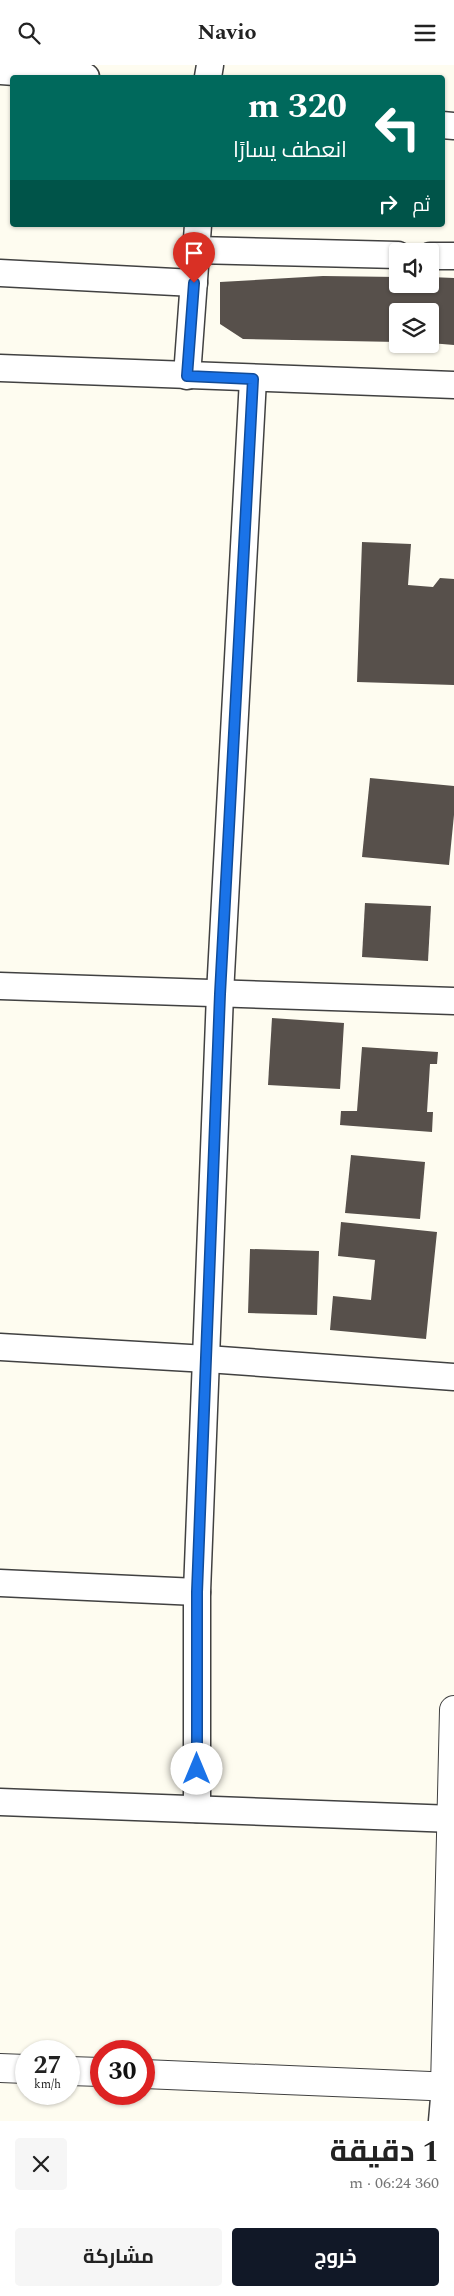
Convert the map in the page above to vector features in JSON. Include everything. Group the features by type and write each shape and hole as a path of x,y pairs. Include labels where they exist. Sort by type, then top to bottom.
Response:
{"street":[{"path":"0,71 57,75"},
{"path":"187,376 198,227"},
{"path":"196,251 389,255"},
{"path":"439,256 454,256"},
{"path":"0,273 194,283"},
{"path":"0,368 253,379 454,385"},
{"path":"197,1809 197,1592 220,994 253,379"},
{"path":"0,985 454,1001"},
{"path":"0,1347 207,1359 454,1377"},
{"path":"0,1583 197,1592"},
{"path":"442,2121 449,2087 454,1710"},
{"path":"0,1802 452,1819"},
{"path":"0,2068 15,2069"},
{"path":"155,2074 449,2087"}],"building":[{"path":"323,276 389,277 389,293 439,293 439,277 454,278 454,345 439,344 439,303 389,303 389,342 243,339 220,324 220,282"},
{"path":"362,542 411,544 408,585 433,587 440,578 454,579 454,685 357,682"},
{"path":"370,778 454,786 454,815 449,865 362,857"},
{"path":"365,903 431,906 428,961 362,957"},
{"path":"272,1018 344,1023 340,1089 268,1085"},
{"path":"362,1047 438,1052 437,1064 430,1064 427,1112 433,1112 432,1132 340,1125 341,1111 357,1111"},
{"path":"351,1155 425,1162 420,1219 345,1213"},
{"path":"341,1222 437,1232 426,1339 330,1330 333,1296 371,1300 375,1260 338,1256"},
{"path":"250,1249 319,1251 317,1315 248,1313"}],"route":[{"path":"194,283 187,376 253,379 220,994 197,1592 197,1769"}]}
